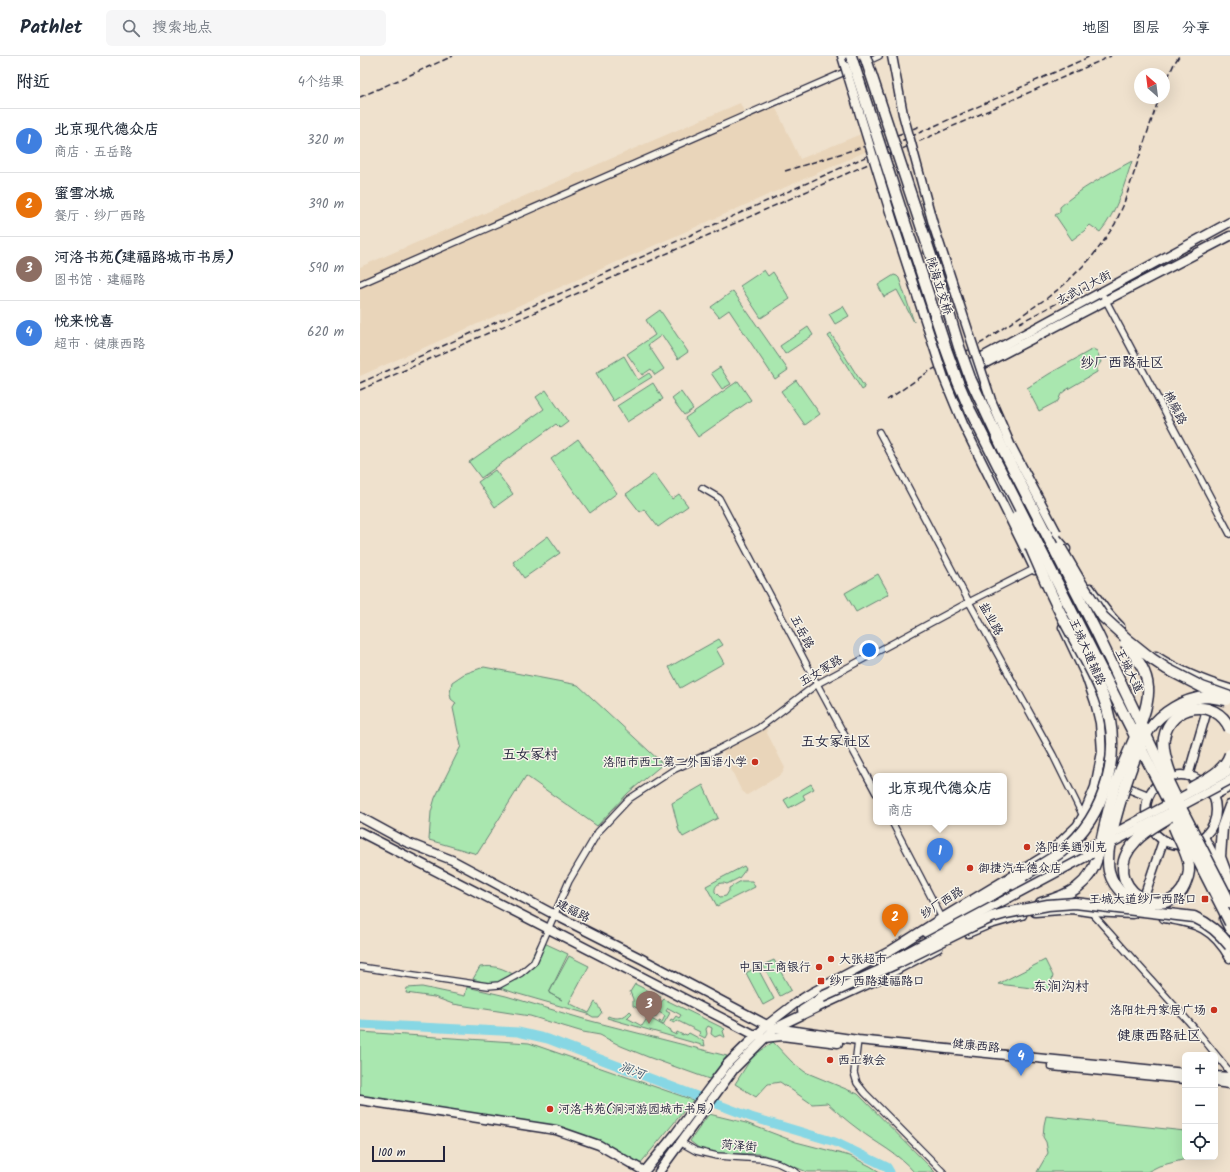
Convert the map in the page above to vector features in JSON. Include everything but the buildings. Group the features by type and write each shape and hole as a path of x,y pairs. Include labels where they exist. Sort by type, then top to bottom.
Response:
{"highway":[{"name":"陇海立交桥","path":"851,56 958,382 970,410 1023,515"},
{"name":"陇海立交桥","path":"865,56 970,378 1004,451"},
{"path":"870,56 886,120"},
{"path":"933,224 939,280"},
{"path":"895,228 927,291"},
{"path":"946,919 1061,852 1079,834 1093,815 1104,793 1111,759 1112,737 1110,722 1103,696 1046,586 970,410"},
{"path":"822,997 897,963 972,926 1006,913 1068,894 1082,884 1089,877 1096,866 1112,795 1145,712 1149,694 1146,676 1142,666 1103,616 1081,583 987,416"},
{"name":"王城大道","path":"1004,451 1097,633 1178,802 1230,903"},
{"name":"王城大道","path":"1023,515 1230,923"},
{"path":"1103,616 1127,639 1152,660 1166,669 1202,687 1230,696"},
{"path":"1230,701 1206,697 1185,702 1170,710 1153,725 1142,743 1126,781 1114,823 1108,859 1109,871 1113,882 1125,896 1135,903 1153,910 1174,912 1194,917 1205,922 1221,934 1230,946"},
{"path":"1230,729 1225,719 1216,712 1205,709 1192,709 1176,716 1166,730 1164,740 1168,768 1189,816 1230,900"},
{"path":"1191,788 1217,773 1223,767 1230,754"},
{"path":"1146,760 1161,800 1188,861 1189,868 1185,884 1177,895 1168,900 1154,902 1146,901 1137,896 1126,882 1123,867 1125,858 1128,850 1142,834 1168,818"},
{"path":"1230,806 1222,828 1220,857 1230,884"},
{"path":"1006,913 1048,905 1074,903 1194,917"}],"main road":[{"path":"839,56 845,66"},
{"path":"842,56 845,66"},
{"path":"892,56 903,114 933,224 991,400 1010,444 1056,533 1082,576 1112,619 1138,642 1163,660 1195,677 1230,689"},
{"name":"王城大道辅路","path":"845,66 895,228 944,378 956,410 1035,569 1086,676 1096,702 1100,723 1102,752 1097,779"},
{"name":"玄武门大街","path":"1035,569 1026,545 951,378 974,361 1230,222"},
{"name":"玄武门大街","path":"1068,552 1054,535 999,428 976,368 1230,236"},
{"path":"1191,777 1217,685"},
{"path":"360,1100 556,1130 599,1145 644,1172 755,1035 813,992 946,919 1083,850 1230,771"},
{"path":"1176,775 1191,777 1202,782 1213,796 1216,807 1215,818 1211,828 1204,837 1195,843 1174,845 1163,841 1156,836 1146,820 1145,810 1147,799 1155,786 1165,779 1176,775"},
{"path":"1097,779 1147,799"},
{"name":"纱厂西路","path":"946,919 1048,854 1077,826 1083,816 1097,779"},
{"path":"1168,818 1230,781"},
{"path":"659,1172 731,1066 775,1028 822,997 1230,781"},
{"path":"1213,796 1230,787"},
{"path":"1122,829 1191,788"},
{"name":"建福路","path":"360,817 406,842 452,860 555,915 642,958 775,1028"},
{"path":"360,832 755,1035 764,1038"},
{"path":"1204,837 1230,888"},
{"path":"1137,915 1163,841"},
{"path":"1185,845 1230,931"},
{"path":"775,1028 883,977 959,937 987,925 1014,916 1042,911 1072,909 1091,912 1137,915 1188,922 1208,931 1217,938 1224,946 1230,958"},
{"name":"健康西路","path":"775,1028 857,1043 1182,1079"},
{"name":"健康西路","path":"764,1038 782,1036 1182,1073"},
{"path":"1218,1076 1230,1078"},
{"path":"1218,1082 1230,1084"}],"street":[{"path":"360,284 826,81 879,56"},
{"name":"棉麻路","path":"1102,292 1230,534"},
{"name":"盐业路","path":"879,432 969,602 1053,755 1083,816"},
{"name":"五岳路","path":"702,488 719,498 873,787"},
{"name":"五女冢路","path":"360,967 488,986 499,985 522,973 534,962 569,881 598,832 628,799 674,768 759,728 817,684 969,602 1068,552"},
{"path":"894,825 946,919"},
{"path":"1091,912 1196,1030 1230,1072"},
{"path":"857,1043 854,1073 857,1083 943,1172"},
{"name":"菏泽街","path":"682,1140 696,1151 717,1156 763,1159 778,1163 796,1172"}],"shaded area":[{"path":"740,103 747,118 775,106 800,159 861,134 867,151 360,376 360,267"},
{"name":"洛阳市西工第二外国语小学","path":"766,727 767,733 785,768 782,774 747,795 741,790 722,750 745,740"}],"green space":[{"path":"1132,161 1123,189 1111,216 1100,232 1090,225 1072,240 1055,215 1060,212 1060,207 1085,188"},
{"path":"764,270 768,276 773,272 790,299 761,318 740,286"},
{"path":"894,275 899,278 914,322 897,290 884,297 878,285"},
{"path":"733,291 788,370 775,379 729,310 719,317 711,307"},
{"path":"843,306 849,316 835,324 829,314"},
{"path":"660,310 688,352 678,359 662,335 648,345 664,369 655,375 651,369 642,375 627,354 655,335 646,320"},
{"path":"808,327 813,335 785,354 780,346"},
{"path":"831,334 865,388 862,390 828,336"},
{"path":"1093,349 1097,351 1101,362 1097,367 1097,372 1066,390 1061,394 1058,401 1039,411 1027,388"},
{"path":"624,356 638,380 649,373 652,377 613,401 596,373"},
{"path":"720,367 731,384 722,389 711,373"},
{"path":"796,380 820,414 805,425 781,391"},
{"path":"738,381 751,400 698,437 685,418"},
{"path":"653,383 663,399 627,422 617,406"},
{"path":"546,390 568,422 560,428 556,424 481,478 469,462 544,409 536,397"},
{"path":"681,392 693,409 684,415 672,399"},
{"path":"578,439 617,493 590,513 551,459"},
{"path":"495,470 513,494 495,507 478,482"},
{"path":"654,474 672,499 679,494 688,506 658,527 644,509 640,512 626,494"},
{"path":"548,536 560,553 524,578 513,562"},
{"path":"878,574 889,594 856,612 845,593"},
{"path":"719,639 723,645 716,649 724,663 680,688 669,667"},
{"path":"484,667 578,685 663,764 628,793 597,826 526,776 477,854 429,840 431,812 435,798 461,746 453,708 456,703 451,699 450,693 452,682 464,674"},
{"path":"811,784 814,789 803,795 805,799 789,808 784,800"},
{"path":"703,785 718,818 683,837 679,831 672,803"},
{"path":"744,866 746,869 739,878 727,884 718,884 715,887 715,892 720,897 726,896 729,888 741,881 752,881 755,887 717,906 706,886"},
{"path":"542,942 568,954 549,993 569,956 589,966 569,1003 589,1013 595,1002 602,1012 598,1017 593,1017 588,1014 473,979 480,967 490,966 507,971 516,976 515,980 517,980 527,967 538,944"},
{"path":"774,960 791,990 780,996 763,965"},
{"path":"1045,960 1053,976 1049,990 998,984"},
{"path":"757,967 774,999 763,1005 746,973"},
{"path":"635,984 661,997 653,1007 643,1001 637,1008 633,1006 633,999 630,992"},
{"path":"422,987 465,996 467,987 506,996 587,1020 727,1056 709,1079 648,1057 621,1046 600,1035 583,1032 530,1016 453,1004 434,997 406,993 407,988"},
{"path":"664,999 725,1029 723,1031 725,1037 720,1035 715,1037 711,1034 712,1028 708,1026 706,1029 707,1034 705,1038 699,1035 700,1032 676,1020 674,1023 670,1021 676,1016 679,1018 681,1015 668,1008 666,1011 670,1013 663,1025 659,1021 662,1022 665,1016 659,1012 655,1018 650,1015"},
{"path":"630,1011 632,1013 627,1018 642,1026 648,1017 671,1030 670,1032 676,1035 677,1032 683,1035 687,1035 689,1033 704,1041 705,1046 607,1018 608,1016 620,1018"},
{"path":"360,1032 529,1043 693,1100 639,1165 588,1137 552,1125 360,1097"},
{"path":"773,1042 792,1062 805,1072 858,1094 935,1172 914,1172 901,1159 854,1126 827,1103 812,1104 780,1082 768,1084 756,1097 735,1084 752,1057"},
{"path":"709,1114 746,1123 796,1142 850,1156 880,1172 807,1172 761,1154 715,1153 700,1149 690,1141"},
{"path":"1046,1116 1182,1131 1182,1160 1159,1166 1147,1172 1037,1172 1048,1153 1046,1142 1043,1137"}],"waterway":[{"name":"涧河","path":"360,1024 518,1032 548,1039 751,1117 835,1142 887,1167 890,1172"}],"railway":[{"path":"360,97 453,56"},
{"path":"360,383 1091,56"},
{"path":"360,390 1111,56"},
{"path":"1170,73 1179,56"},
{"path":"887,400 928,372 983,342 1047,298 1065,284 1090,259 1115,224 1123,206 1157,104"},
{"path":"785,171 885,140 920,126"},
{"path":"1019,323 1092,285"}],"place":[{"name":"洛阳市西工第二外国语小学","path":"755,762"},
{"name":"洛阳美通别克","path":"1027,847"},
{"name":"御捷汽车德众店","path":"970,868"},
{"name":"北京现代德众店","path":"940,871"},
{"name":"王城大道纱厂西路口","path":"1205,899"},
{"name":"蜜雪冰城","path":"895,937"},
{"name":"大张超市","path":"831,959"},
{"name":"中国工商银行","path":"819,967"},
{"name":"纱厂西路建福路口","path":"821,981"},
{"name":"洛阳牡丹家居广场","path":"1214,1010"},
{"name":"河洛书苑(建福路城市书房)","path":"649,1024"},
{"name":"西工教会","path":"830,1060"},
{"name":"悦来悦喜","path":"1021,1076"},
{"name":"河洛书苑(涧河游园城市书房)","path":"550,1109"}],"district":[{"name":"纱厂西路社区","path":"1122,363"},
{"name":"五女冢社区","path":"836,742"},
{"name":"五女冢村","path":"530,755"},
{"name":"东涧沟村","path":"1061,987"},
{"name":"健康西路社区","path":"1159,1036"}]}
